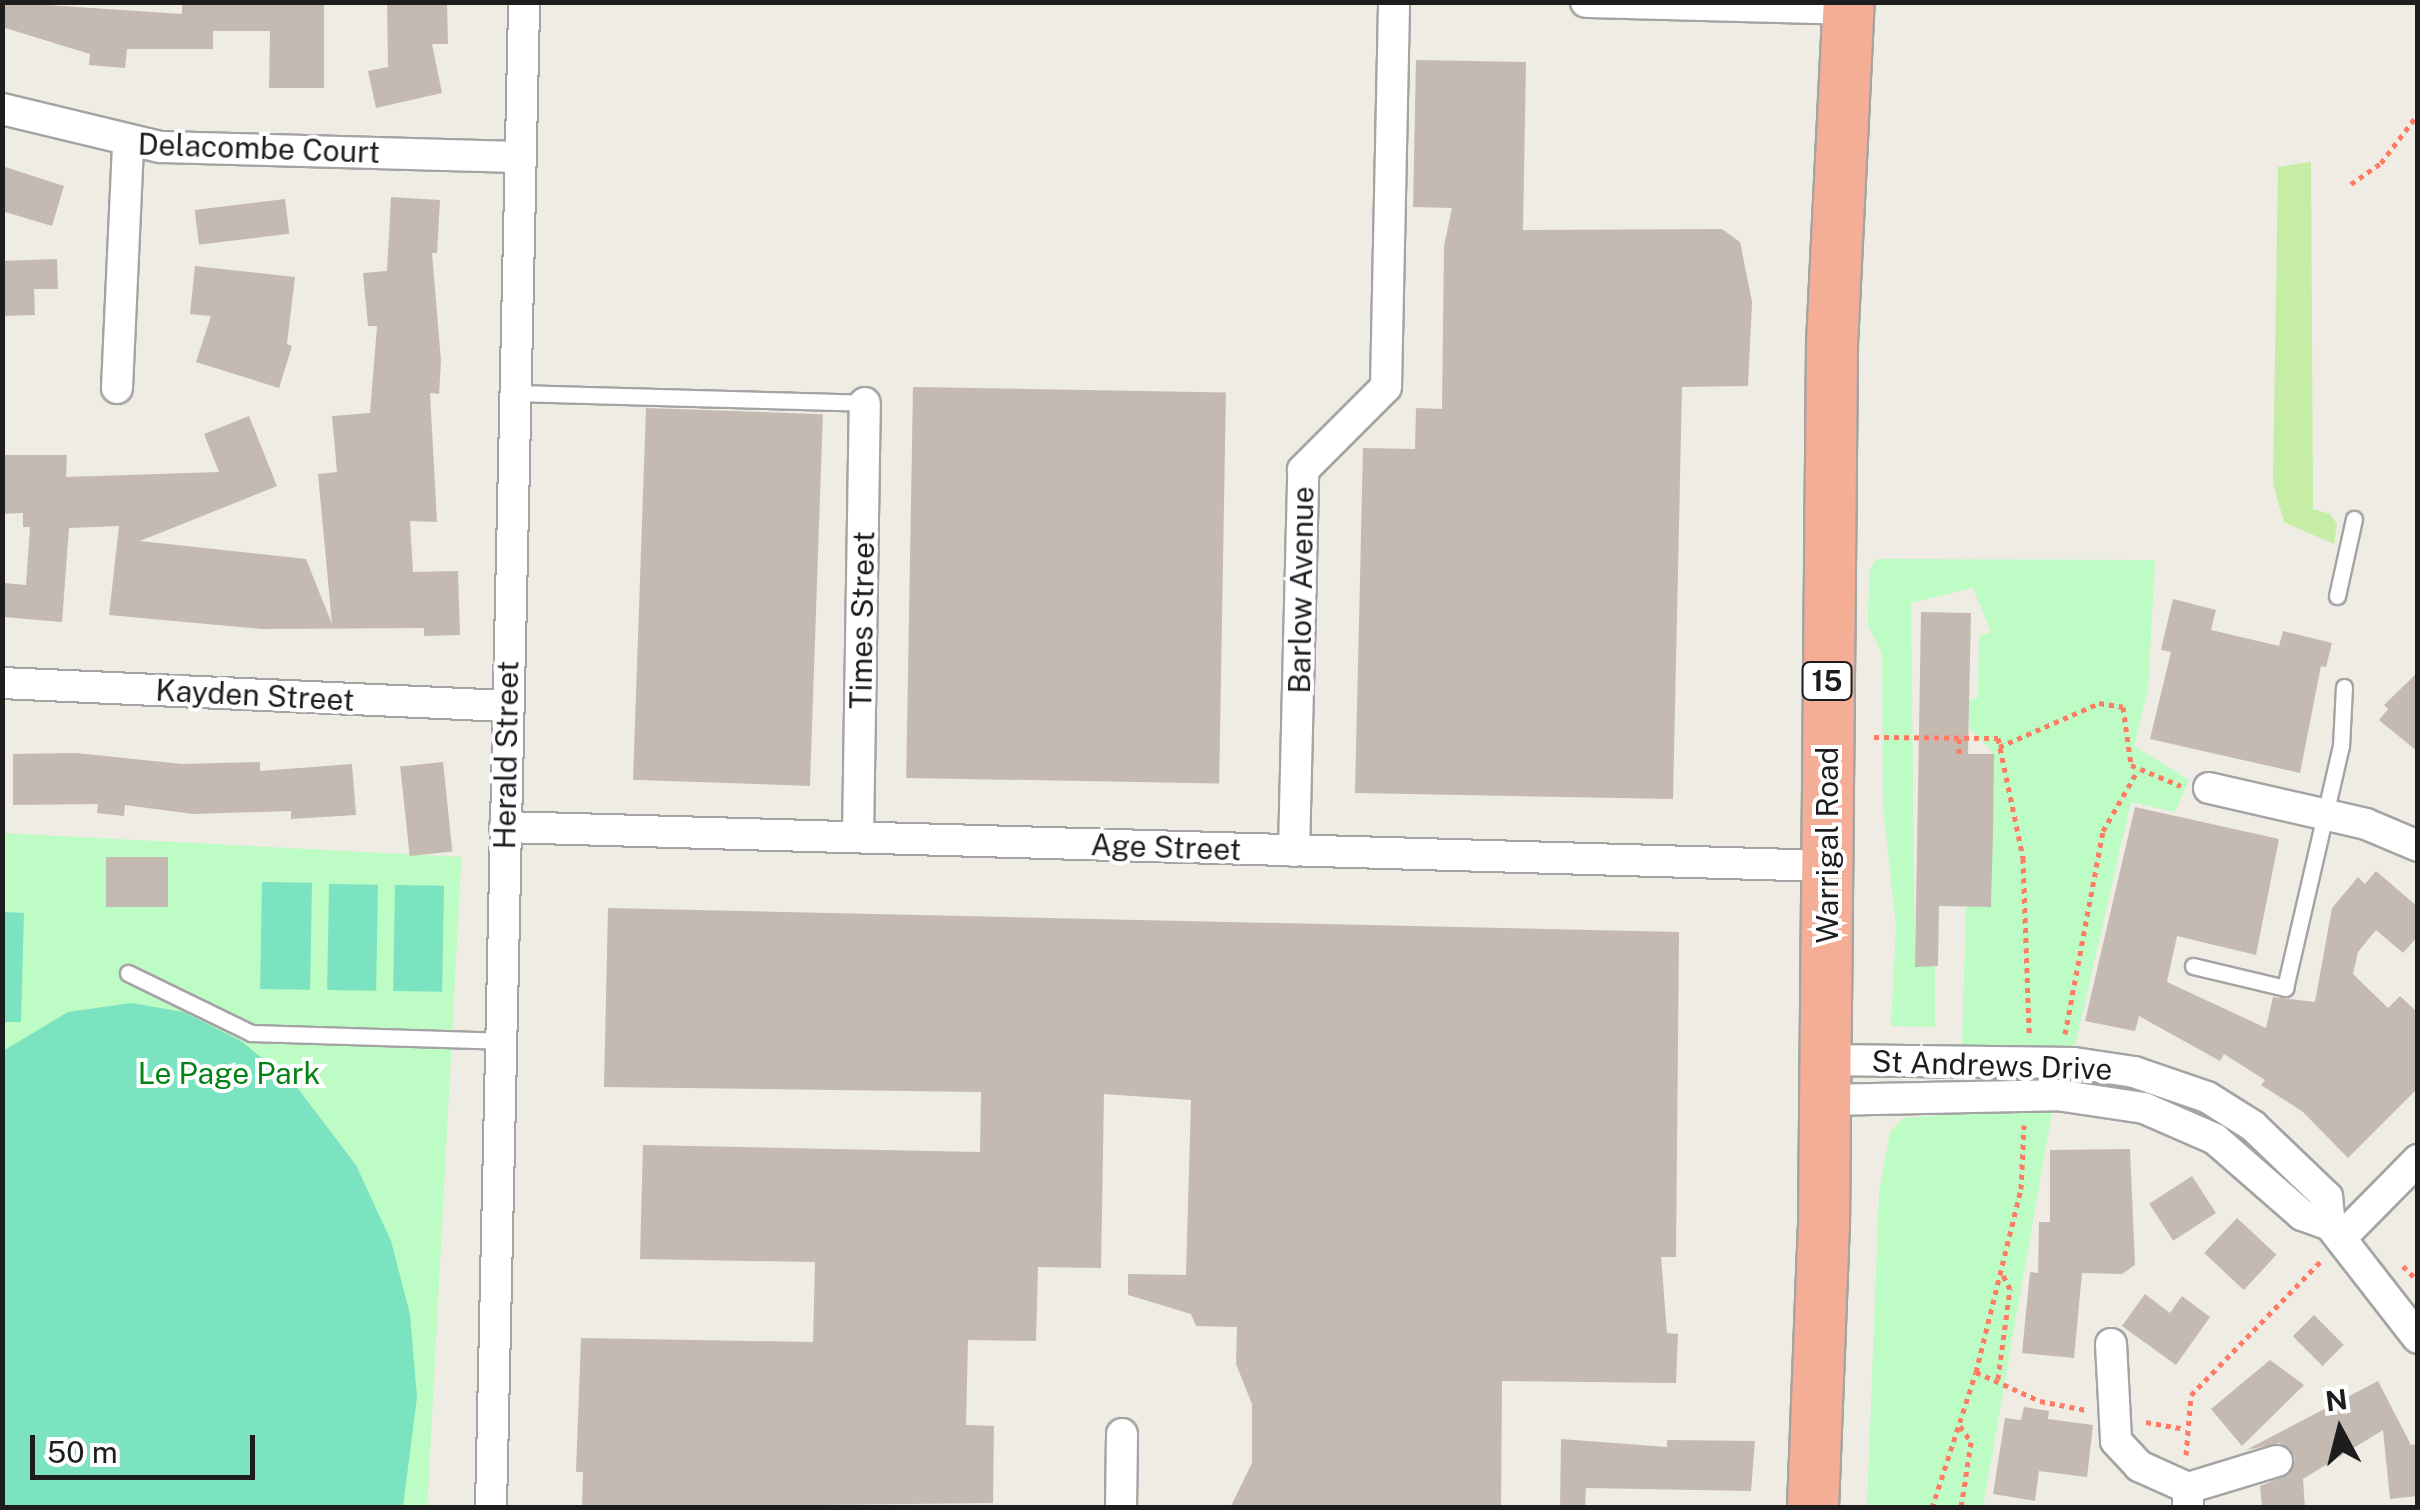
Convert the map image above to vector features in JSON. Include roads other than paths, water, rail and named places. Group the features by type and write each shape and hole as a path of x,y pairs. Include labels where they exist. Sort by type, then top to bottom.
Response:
{"highway":[{"name":"Warrigal Road","path":"1812,1508 1826,1080 1834,290 1849,6"}],"street":[{"name":"Herald Street","path":"491,1508 524,2"},
{"name":"Barlow Avenue","path":"1294,851 1304,470 1386,387 1394,2"},
{"path":"1586,2 1849,6"},
{"name":"Delacombe Court","path":"2,110 128,144 520,157"},
{"path":"117,388 128,144"},
{"name":"Times Street","path":"858,837 865,404"},
{"name":"Kayden Street","path":"2,683 507,706"},
{"path":"2209,788 2324,815 2418,846"},
{"name":"Age Street","path":"505,827 1827,866"},
{"name":"St Andrews Drive","path":"1826,1080 2029,1047 2134,1072 2228,1109 2318,1186 2327,1197 2336,1232 2418,1338"},
{"name":"St Andrews Drive","path":"1826,1080 2116,1101 2182,1122 2241,1156 2302,1215 2336,1232"},
{"path":"2336,1232 2418,1160"},
{"path":"2111,1344 2111,1415 2116,1441 2139,1466 2188,1498 2277,1461"},
{"path":"1121,1508 1122,1434"}],"lane":[{"path":"514,393 865,404"},
{"path":"2337,596 2354,519"},
{"path":"2193,966 2285,988 2341,746 2344,687"},
{"path":"128,972 251,1033 501,1041"}],"park label":[{"name":"Le Page Park","path":"229,1073"}]}
